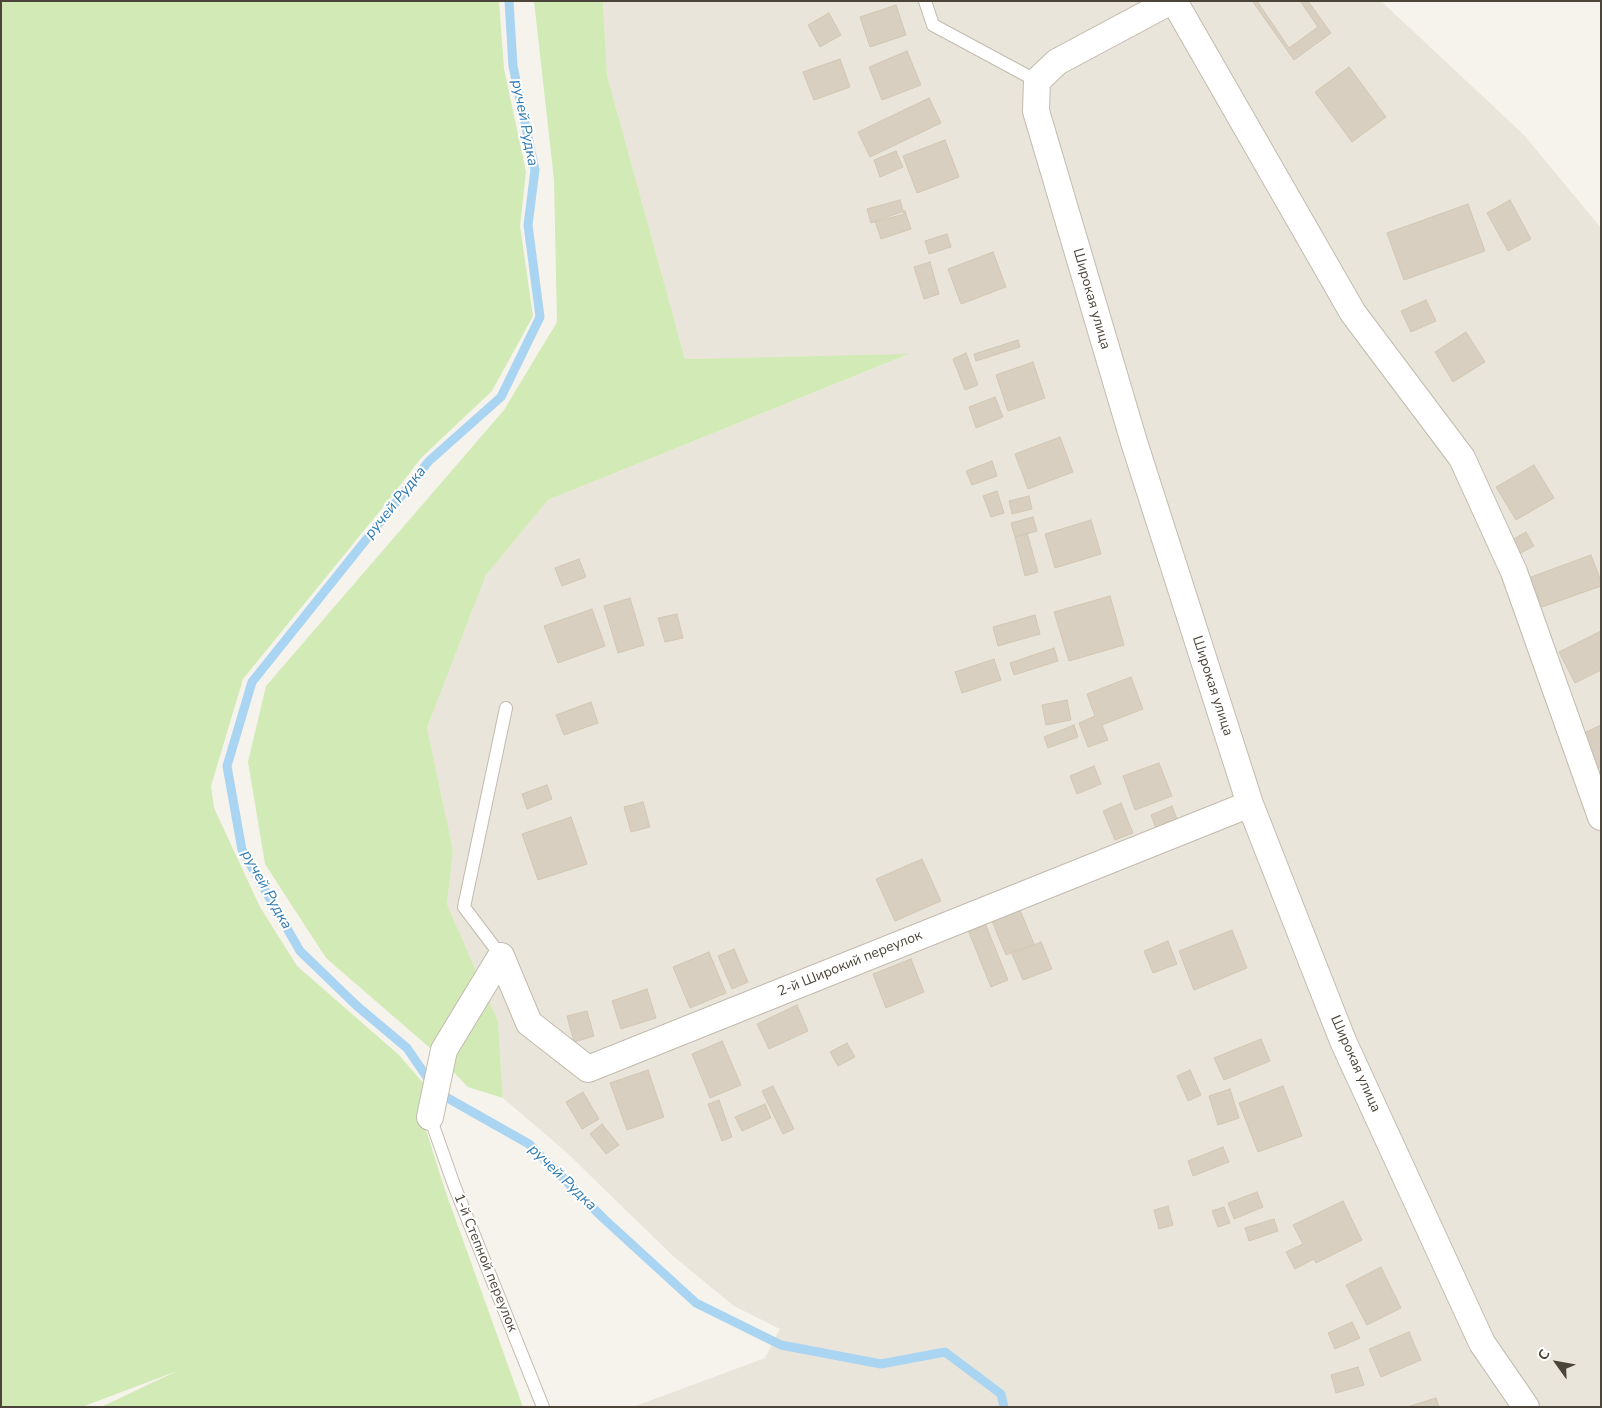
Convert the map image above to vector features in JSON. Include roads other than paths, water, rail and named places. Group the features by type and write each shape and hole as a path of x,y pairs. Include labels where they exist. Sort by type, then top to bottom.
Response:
{"street":[{"path":"1037,81 1057,62 1172,1 1353,313 1462,458 1514,572 1601,817"},
{"name":"Широкая улица","path":"1037,81 1036,111 1134,442 1250,804 1342,1041 1482,1343 1526,1407"},
{"name":"2-й Широкий переулок","path":"501,956 529,1023 588,1069 1250,804"},
{"path":"430,1117 444,1050 501,956"}],"lane":[{"path":"925,1 933,25 1037,81"},
{"path":"501,956 464,907 506,708"},
{"name":"1-й Степной переулок","path":"430,1117 454,1185 543,1407"}],"waterway":[{"name":"ручей Рудка","path":"509,1 513,66 535,170 528,225 540,317 501,397 429,461 252,682 227,766 242,850 300,951 357,1006 407,1048 437,1092 529,1144 603,1218 696,1303 781,1345 881,1364 945,1352 1001,1394 1004,1407"}]}
